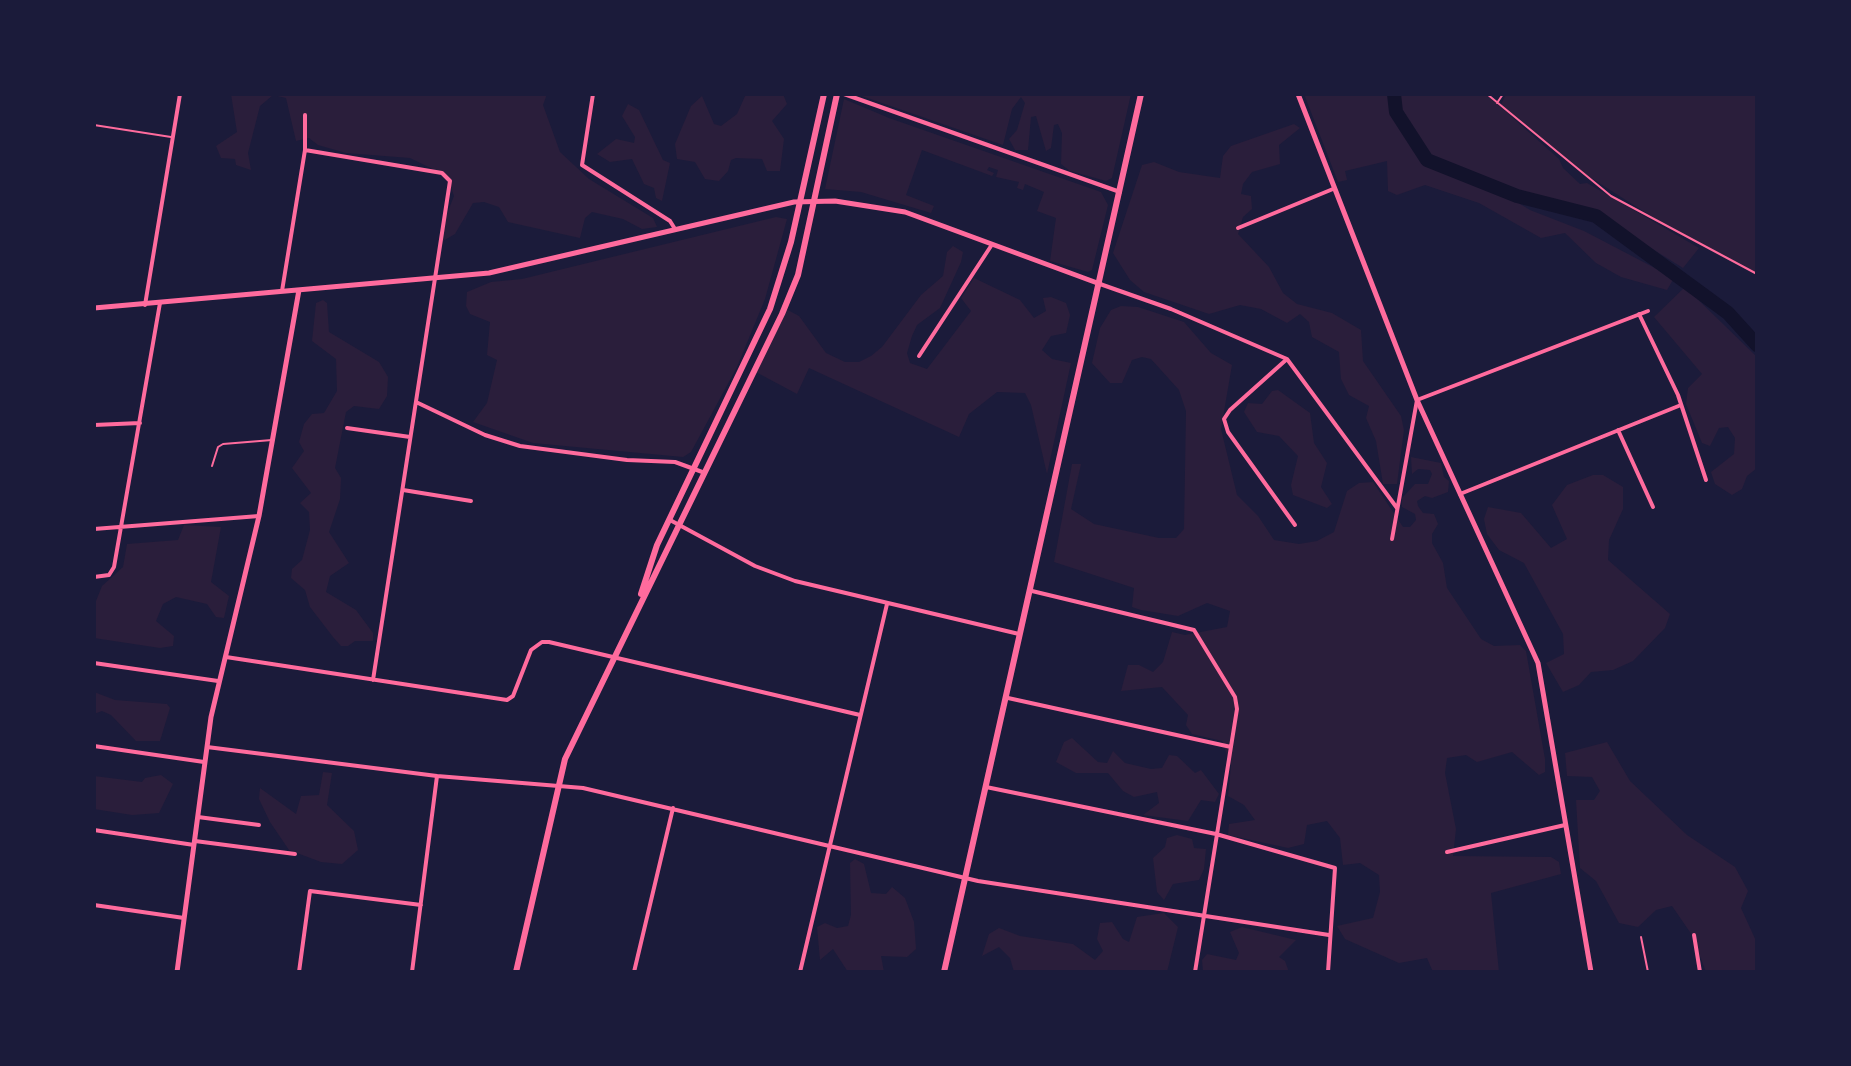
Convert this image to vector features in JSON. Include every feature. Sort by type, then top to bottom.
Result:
[{"type":"main road","points":[[636,609],[670,520],[752,350],[783,271],[824,94]]},
{"type":"main road","points":[[516,972],[565,759],[636,609],[680,527],[798,275],[837,94]]},
{"type":"main road","points":[[944,972],[1008,698],[1141,94]]},
{"type":"street","points":[[145,305],[180,94]]},
{"type":"street","points":[[593,94],[582,165],[670,221],[675,229]]},
{"type":"street","points":[[844,94],[1120,192]]},
{"type":"street","points":[[1298,94],[1417,400],[1538,663],[1591,972]]},
{"type":"street","points":[[282,291],[305,150],[305,115]]},
{"type":"street","points":[[305,150],[442,173],[449,179],[373,680]]},
{"type":"street","points":[[1238,228],[1333,189]]},
{"type":"street","points":[[94,308],[510,269],[794,202],[835,201],[905,212],[1261,345],[1287,359],[1397,508]]},
{"type":"street","points":[[919,356],[991,246]]},
{"type":"street","points":[[177,972],[204,762],[218,681],[259,516],[299,290]]},
{"type":"street","points":[[94,577],[112,572],[160,303]]},
{"type":"street","points":[[1417,400],[1648,311]]},
{"type":"street","points":[[1639,314],[1681,405],[1706,480]]},
{"type":"street","points":[[1287,359],[1224,419],[1228,432],[1295,525]]},
{"type":"street","points":[[1392,539],[1417,400]]},
{"type":"street","points":[[416,402],[485,435],[520,446],[669,462],[705,473]]},
{"type":"street","points":[[1460,494],[1681,405]]},
{"type":"street","points":[[94,425],[140,423]]},
{"type":"street","points":[[347,428],[410,437]]},
{"type":"street","points":[[1618,430],[1653,507]]},
{"type":"street","points":[[701,457],[710,461]]},
{"type":"street","points":[[402,490],[471,501]]},
{"type":"street","points":[[94,529],[259,516]]},
{"type":"street","points":[[670,520],[771,573],[1021,635]]},
{"type":"street","points":[[1032,591],[1194,630],[1237,703],[1195,972]]},
{"type":"street","points":[[800,972],[887,604]]},
{"type":"street","points":[[224,657],[507,700],[513,696],[531,650],[542,642],[860,715]]},
{"type":"street","points":[[94,663],[218,681]]},
{"type":"street","points":[[1008,698],[1231,747]]},
{"type":"street","points":[[94,746],[204,762]]},
{"type":"street","points":[[207,747],[437,776],[558,785],[673,808],[966,878],[1329,935]]},
{"type":"street","points":[[412,972],[437,776]]},
{"type":"street","points":[[986,787],[1216,834],[1335,868],[1328,972]]},
{"type":"street","points":[[634,972],[673,808]]},
{"type":"street","points":[[198,817],[259,825]]},
{"type":"street","points":[[1447,852],[1565,825]]},
{"type":"street","points":[[94,830],[295,854]]},
{"type":"street","points":[[299,972],[310,891],[421,905]]},
{"type":"street","points":[[94,905],[184,918]]},
{"type":"street","points":[[1694,935],[1700,972]]},
{"type":"lane","points":[[94,125],[172,138]]},
{"type":"lane","points":[[212,466],[218,447],[223,444],[273,440]]},
{"type":"lane","points":[[1641,937],[1648,972]]},
{"type":"path","points":[[1487,94],[1611,196],[1757,274]]},
{"type":"path","points":[[1496,104],[1503,94]]},
{"type":"shaded area","points":[[231,94],[547,94],[543,105],[560,152],[589,179],[653,218],[657,227],[642,229],[623,219],[592,212],[585,218],[580,238],[508,222],[499,207],[484,202],[473,203],[455,234],[443,241],[443,224],[454,196],[447,176],[410,158],[346,153],[318,145],[309,138],[296,141],[286,98],[273,95],[260,106],[248,153],[251,170],[236,165],[235,159],[221,158],[216,146],[237,132]]},
{"type":"shaded area","points":[[746,94],[783,94],[787,104],[772,121],[784,139],[780,171],[767,171],[762,159],[736,158],[731,160],[728,171],[719,181],[705,179],[695,162],[677,159],[675,144],[691,106],[702,96],[714,124],[721,126],[737,114]]},
{"type":"shaded area","points":[[856,94],[1131,94],[1112,178],[1106,181],[1070,171],[1061,164],[1062,133],[1058,124],[1054,125],[1051,148],[1046,151],[1036,116],[1031,117],[1028,150],[1015,150],[1009,139],[1017,130],[1025,103],[1021,97],[1012,109],[1003,145]]},
{"type":"shaded area","points":[[1304,94],[1486,94],[1559,159],[1563,168],[1580,184],[1587,183],[1699,248],[1683,268],[1601,217],[1492,187],[1530,210],[1584,231],[1674,278],[1667,290],[1621,277],[1596,263],[1565,233],[1541,238],[1479,203],[1425,185],[1397,195],[1388,191],[1387,161],[1345,171],[1347,180],[1338,182]]},
{"type":"shaded area","points":[[1506,94],[1757,94],[1757,274],[1676,232],[1585,174],[1500,107]]},
{"type":"shaded area","points":[[844,99],[889,118],[1101,192],[1108,205],[1092,270],[1088,272],[1050,261],[1056,218],[1037,211],[1044,192],[1025,184],[1023,190],[1017,188],[1019,182],[996,177],[998,170],[989,167],[987,170],[994,173],[992,176],[922,150],[906,195],[934,206],[931,213],[861,192],[825,189]]},
{"type":"shaded area","points":[[628,104],[639,110],[663,160],[670,163],[662,201],[656,198],[654,188],[644,184],[632,159],[610,162],[597,154],[616,139],[634,143],[635,137],[622,116]]},
{"type":"shaded area","points":[[1294,124],[1300,128],[1279,145],[1280,164],[1252,172],[1243,184],[1241,194],[1251,196],[1252,209],[1243,217],[1238,234],[1269,267],[1283,293],[1297,304],[1332,313],[1361,330],[1363,361],[1401,416],[1404,430],[1397,484],[1383,484],[1376,441],[1366,418],[1369,406],[1349,395],[1341,379],[1339,352],[1312,337],[1309,322],[1300,314],[1287,323],[1261,309],[1240,305],[1209,314],[1144,292],[1130,280],[1113,253],[1142,165],[1154,162],[1179,172],[1220,178],[1223,156],[1231,146]]},
{"type":"shaded area","points":[[776,217],[787,219],[765,299],[737,367],[691,452],[683,457],[533,443],[473,422],[487,403],[497,360],[487,355],[490,322],[470,314],[466,306],[467,292],[491,282],[522,279]]},
{"type":"shaded area","points":[[953,246],[963,252],[961,262],[940,308],[917,325],[907,353],[910,363],[927,369],[971,311],[961,298],[974,278],[1020,300],[1034,318],[1046,311],[1043,298],[1051,297],[1066,303],[1070,315],[1066,333],[1051,336],[1042,350],[1052,359],[1071,363],[1047,474],[1031,405],[1025,393],[997,392],[969,414],[959,437],[809,368],[797,394],[754,371],[784,308],[799,316],[826,353],[845,362],[859,362],[871,356],[882,347],[921,295],[943,276],[947,252]]},
{"type":"shaded area","points":[[1685,287],[1757,357],[1757,468],[1747,476],[1742,489],[1732,495],[1715,484],[1711,472],[1734,454],[1735,438],[1728,427],[1719,428],[1710,446],[1702,443],[1686,404],[1688,388],[1702,374],[1654,317]]},
{"type":"shaded area","points":[[323,300],[327,303],[329,332],[379,362],[388,377],[387,396],[379,409],[354,406],[346,412],[335,468],[341,478],[340,499],[329,532],[349,563],[330,576],[326,592],[356,610],[373,633],[373,641],[355,641],[348,646],[341,646],[333,637],[310,607],[305,590],[291,578],[292,569],[302,560],[310,530],[309,512],[300,503],[311,493],[292,468],[304,451],[299,442],[304,424],[312,414],[324,413],[337,391],[336,359],[312,341],[316,303]]},
{"type":"shaded area","points":[[1121,306],[1138,307],[1184,322],[1211,353],[1232,365],[1221,429],[1237,495],[1258,516],[1274,540],[1299,544],[1317,541],[1334,532],[1347,491],[1359,483],[1373,482],[1403,527],[1410,527],[1416,520],[1415,514],[1402,507],[1402,498],[1415,484],[1428,484],[1432,474],[1430,470],[1418,469],[1412,474],[1411,457],[1441,463],[1444,477],[1449,481],[1448,492],[1432,498],[1425,496],[1417,501],[1418,506],[1423,513],[1434,514],[1438,524],[1432,534],[1432,543],[1443,563],[1447,588],[1481,639],[1494,646],[1520,645],[1526,651],[1545,759],[1545,772],[1539,775],[1512,752],[1477,762],[1466,755],[1447,758],[1445,773],[1456,829],[1453,856],[1551,857],[1559,862],[1561,874],[1491,893],[1499,972],[1433,972],[1427,958],[1399,963],[1345,939],[1337,926],[1373,918],[1380,892],[1379,875],[1360,863],[1343,865],[1340,838],[1327,821],[1307,825],[1304,844],[1288,848],[1228,835],[1229,824],[1255,820],[1244,805],[1228,796],[1231,766],[1222,741],[1192,734],[1186,725],[1188,715],[1162,687],[1121,691],[1128,665],[1139,665],[1153,672],[1163,662],[1172,632],[1185,635],[1227,627],[1230,611],[1207,603],[1178,616],[1141,610],[1132,607],[1134,588],[1054,562],[1072,464],[1081,464],[1071,509],[1094,524],[1159,538],[1176,538],[1184,529],[1186,411],[1179,390],[1151,359],[1142,357],[1132,360],[1122,383],[1110,383],[1092,363],[1100,328],[1111,310]]},
{"type":"shaded area","points":[[1278,390],[1310,413],[1314,443],[1327,463],[1321,487],[1332,504],[1327,508],[1293,495],[1291,485],[1298,456],[1279,436],[1257,432],[1244,412],[1248,403],[1262,404],[1272,391]]},
{"type":"shaded area","points":[[1593,475],[1603,475],[1623,487],[1623,509],[1609,540],[1608,560],[1670,614],[1665,628],[1633,661],[1613,670],[1591,672],[1579,685],[1563,692],[1546,663],[1564,654],[1563,634],[1524,563],[1499,550],[1487,534],[1484,519],[1488,507],[1521,513],[1551,548],[1567,539],[1552,505],[1567,485]]},
{"type":"shaded area","points":[[184,525],[221,527],[211,582],[229,596],[224,618],[216,617],[207,604],[176,597],[163,604],[156,621],[174,636],[173,646],[160,648],[94,638],[94,606],[102,586],[123,567],[127,544],[178,540]]},
{"type":"shaded area","points":[[94,692],[115,700],[167,704],[170,708],[160,741],[136,741],[111,715],[102,711],[94,714]]},
{"type":"shaded area","points":[[1072,738],[1098,762],[1107,763],[1113,751],[1125,763],[1151,769],[1162,768],[1169,755],[1177,756],[1195,773],[1201,770],[1219,794],[1215,802],[1201,800],[1188,821],[1143,815],[1159,803],[1157,792],[1134,797],[1123,791],[1108,773],[1076,773],[1056,762],[1064,742]]},
{"type":"shaded area","points":[[1607,742],[1630,781],[1687,835],[1735,867],[1748,891],[1741,908],[1757,943],[1757,972],[1706,972],[1692,935],[1672,906],[1656,910],[1638,927],[1619,923],[1596,881],[1580,868],[1576,800],[1594,800],[1600,791],[1592,777],[1567,776],[1565,753]]},
{"type":"shaded area","points":[[323,772],[332,773],[327,805],[354,831],[358,850],[342,864],[321,862],[289,850],[259,799],[260,788],[296,814],[301,796],[319,795]]},
{"type":"shaded area","points":[[161,775],[173,784],[159,813],[132,815],[94,809],[94,776],[142,782],[145,778]]},
{"type":"shaded area","points":[[1177,835],[1192,839],[1194,848],[1206,849],[1204,869],[1199,880],[1173,884],[1164,900],[1157,892],[1153,858],[1165,847],[1167,838]]},
{"type":"shaded area","points":[[855,859],[864,864],[871,893],[886,894],[892,887],[905,898],[914,922],[916,949],[907,957],[881,956],[884,972],[848,972],[833,949],[820,960],[817,927],[825,923],[837,928],[848,926],[851,915],[850,863]]},
{"type":"shaded area","points":[[1164,913],[1178,927],[1167,972],[1014,972],[1010,958],[999,947],[982,956],[989,934],[999,928],[1020,936],[1073,944],[1095,960],[1103,951],[1097,939],[1100,923],[1112,922],[1123,939],[1129,942],[1137,917]]},
{"type":"shaded area","points":[[1242,927],[1296,940],[1279,957],[1285,961],[1289,972],[1203,972],[1202,960],[1207,954],[1236,960],[1239,953],[1230,932]]},
{"type":"waterway","points":[[1394,94],[1396,112],[1427,160],[1517,196],[1596,216],[1728,313],[1757,345]]}]
